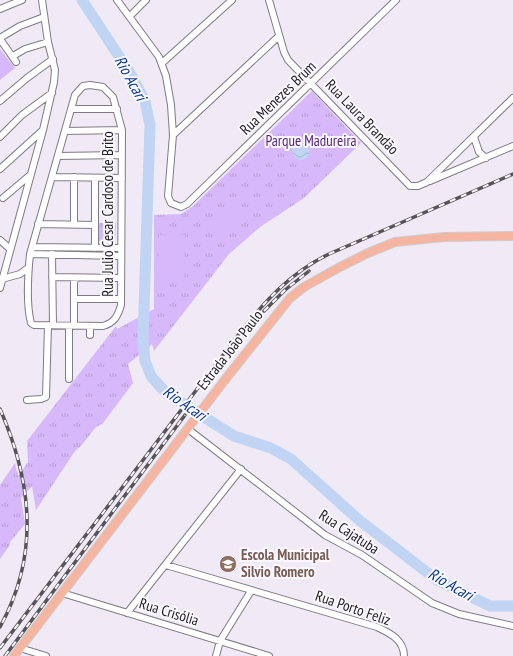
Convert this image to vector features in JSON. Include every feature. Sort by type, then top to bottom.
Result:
[{"type":"main road","name":"Estrada João Paulo","points":[[14,656],[189,427],[290,298],[318,279],[368,252],[395,242],[445,237],[513,236]]},
{"type":"street","points":[[0,9],[22,0]]},
{"type":"street","points":[[0,288],[52,93],[55,70],[48,42],[42,0]]},
{"type":"street","points":[[117,0],[130,16],[162,63],[169,91],[173,135]]},
{"type":"street","points":[[130,16],[146,0]]},
{"type":"street","points":[[162,63],[232,0]]},
{"type":"street","name":"Rua Laura Brandão","points":[[269,0],[284,52],[288,60],[312,83],[410,186],[418,186],[427,182]]},
{"type":"street","name":"Rua Menezes Brum","points":[[173,135],[168,196],[171,203],[181,207],[187,204],[396,0]]},
{"type":"street","points":[[44,16],[20,26],[0,38],[15,59],[25,49],[48,42]]},
{"type":"street","points":[[173,135],[280,36]]},
{"type":"street","points":[[0,101],[26,78],[53,58]]},
{"type":"street","name":"Rua Julio Cesar Cardoso de Brito","points":[[90,85],[103,87],[113,97],[122,130],[120,312],[112,323],[102,326],[34,325],[30,323],[28,268],[30,254],[71,109],[78,89],[83,86],[90,85]]},
{"type":"street","points":[[0,137],[22,115],[52,93]]},
{"type":"street","points":[[427,182],[513,98]]},
{"type":"street","points":[[71,109],[117,109]]},
{"type":"street","points":[[0,169],[43,130]]},
{"type":"street","points":[[65,131],[122,130]]},
{"type":"street","points":[[474,137],[479,152],[486,158]]},
{"type":"street","points":[[427,182],[513,146]]},
{"type":"street","points":[[58,156],[122,155]]},
{"type":"street","points":[[3,198],[30,175]]},
{"type":"street","points":[[52,177],[122,178]]},
{"type":"street","points":[[74,177],[74,224]]},
{"type":"street","points":[[95,178],[95,248]]},
{"type":"street","points":[[38,224],[95,225]]},
{"type":"street","points":[[0,241],[10,249]]},
{"type":"street","points":[[32,247],[120,248]]},
{"type":"street","points":[[30,254],[120,256]]},
{"type":"street","points":[[27,400],[46,397],[52,254]]},
{"type":"street","points":[[2,279],[17,275],[28,268]]},
{"type":"street","points":[[52,277],[120,278]]},
{"type":"street","points":[[69,379],[74,280],[78,278]]},
{"type":"street","points":[[74,299],[121,299]]},
{"type":"street","points":[[90,326],[90,335]]},
{"type":"street","name":"Rua Cajatuba","points":[[189,427],[325,535],[362,555],[432,604],[460,614],[513,626]]},
{"type":"street","points":[[127,613],[241,469]]},
{"type":"street","name":"Rua Porto Feliz","points":[[166,565],[251,591],[332,613],[386,632],[400,642],[404,656]]},
{"type":"street","points":[[216,656],[220,641],[251,591]]},
{"type":"street","name":"Rua Crisólia","points":[[62,592],[269,656]]},
{"type":"street","points":[[20,648],[46,656]]},
{"type":"green space","points":[[0,49],[15,68],[0,80]]},
{"type":"green space","name":"Parque Madureira","points":[[312,91],[361,143],[304,198],[260,227],[229,254],[154,351],[152,344],[128,364],[133,383],[103,423],[95,428],[81,446],[75,451],[36,510],[32,486],[21,498],[25,524],[10,542],[10,545],[0,559],[0,485],[15,463],[18,476],[28,462],[27,441],[116,326],[117,329],[154,309],[154,215],[181,214],[193,206]]},
{"type":"green space","points":[[221,207],[240,215],[225,240],[208,232]]},
{"type":"green space","points":[[98,223],[116,223],[115,242],[98,241]]},
{"type":"green space","points":[[159,235],[185,235],[184,279],[158,279]]},
{"type":"water","points":[[301,142],[307,145],[310,151],[307,157],[301,160],[295,157],[292,151],[295,145]]},
{"type":"waterway","name":"Rio Acari","points":[[82,0],[130,73],[145,101],[150,125],[143,339],[145,361],[151,376],[166,393],[234,436],[271,448],[291,459],[359,520],[437,580],[490,606],[513,606]]},
{"type":"railway","points":[[0,648],[239,334],[279,289],[302,270],[329,254],[513,174]]},
{"type":"railway","points":[[264,311],[285,290],[309,271]]},
{"type":"railway","points":[[0,409],[11,436],[19,464],[25,491],[27,518],[26,546],[21,573],[13,600],[0,627]]},
{"type":"railway","points":[[5,656],[185,415]]},
{"type":"place","name":"Escola Municipal Silvio Romero","points":[[228,564]]}]
